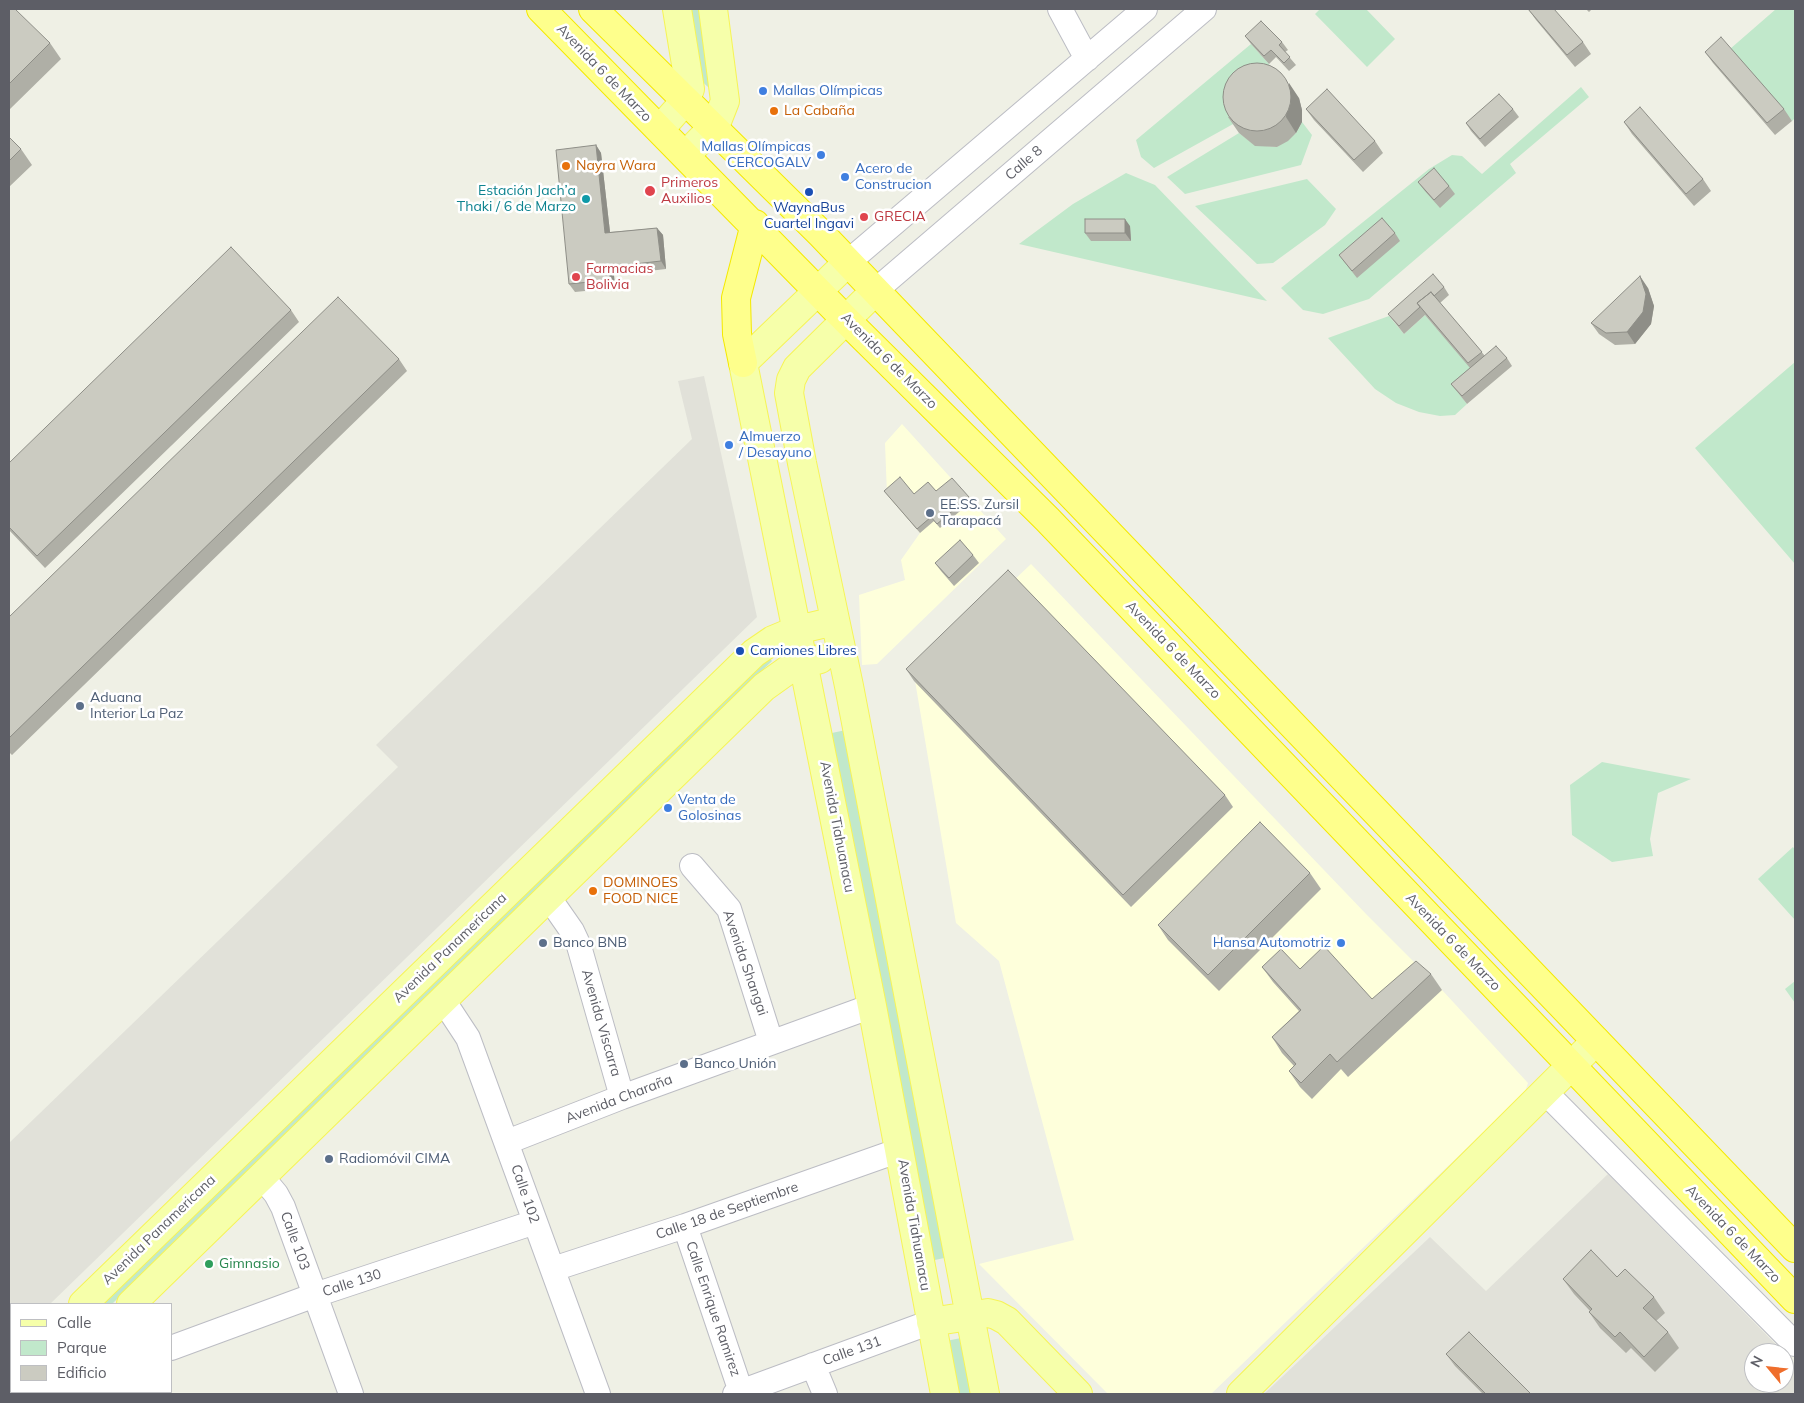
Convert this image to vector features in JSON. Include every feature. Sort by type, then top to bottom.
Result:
[{"type":"highway","name":"Avenida 6 de Marzo","points":[[541,9],[755,224],[846,320],[1047,519],[1795,1299]]},
{"type":"highway","points":[[593,9],[847,262],[1795,1248]]},
{"type":"highway","points":[[743,363],[737,334],[736,298],[755,224]]},
{"type":"main road","points":[[660,129],[685,101],[690,89],[690,79],[677,9]]},
{"type":"main road","points":[[686,155],[712,128],[721,113],[725,101],[713,9]]},
{"type":"main road","points":[[743,363],[847,262]]},
{"type":"main road","name":"Calle 8","points":[[846,320],[875,291]]},
{"type":"main road","points":[[846,320],[797,368],[791,380],[789,392],[842,653],[985,1394]]},
{"type":"main road","name":"Avenida Tiahuanacu","points":[[743,363],[872,1006],[945,1394]]},
{"type":"main road","name":"Avenida Panamericana","points":[[84,1303],[754,654],[773,640],[797,630],[835,621]]},
{"type":"main road","points":[[132,1303],[764,687],[792,667],[842,653]]},
{"type":"main road","points":[[1241,1394],[1596,1041]]},
{"type":"main road","name":"Calle 131","points":[[931,1322],[988,1313],[1007,1321],[1078,1394]]},
{"type":"street","points":[[1060,9],[1087,59]]},
{"type":"street","points":[[847,262],[1145,9]]},
{"type":"street","name":"Calle 8","points":[[875,291],[1204,9]]},
{"type":"street","name":"Avenida Shangai","points":[[692,866],[729,909],[771,1042]]},
{"type":"street","name":"Avenida Viscarra","points":[[549,898],[572,931],[579,946],[622,1097]]},
{"type":"street","name":"Calle 102","points":[[443,1000],[468,1038],[598,1394]]},
{"type":"street","name":"Avenida Charaña","points":[[507,1142],[622,1097],[872,1006]]},
{"type":"street","points":[[1545,1092],[1795,1344]]},
{"type":"street","name":"Calle 18 de Septiembre","points":[[553,1269],[685,1226],[900,1150]]},
{"type":"street","name":"Calle 103","points":[[261,1176],[276,1194],[283,1207],[351,1394]]},
{"type":"street","name":"Calle 130","points":[[172,1348],[315,1295],[535,1222]]},
{"type":"street","name":"Calle Enrique Ramirez","points":[[685,1226],[738,1393]]},
{"type":"street","name":"Calle 131","points":[[738,1393],[931,1322]]},
{"type":"street","points":[[813,1365],[825,1394]]},
{"type":"shaded area","points":[[704,376],[757,617],[51,1303],[10,1303],[9,1345],[9,1143],[398,767],[376,745],[692,439],[678,381]]},
{"type":"shaded area","points":[[902,424],[1006,539],[877,664],[862,665],[859,595],[905,580],[901,560],[920,533],[887,495],[885,443]]},
{"type":"shaded area","points":[[1031,564],[1367,915],[1442,990],[1528,1083],[1525,1092],[1211,1394],[1108,1394],[979,1264],[1074,1240],[999,961],[956,923],[914,675]]},
{"type":"shaded area","points":[[1608,1174],[1774,1343],[1744,1343],[1744,1393],[1794,1393],[1794,1363],[1795,1394],[1264,1394],[1430,1237],[1486,1291]]},
{"type":"green space","points":[[690,9],[704,9],[711,73],[708,87],[697,77]]},
{"type":"green space","points":[[1320,9],[1366,9],[1395,39],[1367,67],[1315,14]]},
{"type":"green space","points":[[1776,9],[1795,9],[1795,118],[1792,121],[1730,49]]},
{"type":"green space","points":[[1251,44],[1269,64],[1271,79],[1235,123],[1154,168],[1141,157],[1136,140]]},
{"type":"green space","points":[[1581,87],[1589,97],[1510,164],[1516,173],[1369,299],[1323,314],[1303,310],[1281,288],[1429,169],[1452,155],[1462,156],[1482,174]]},
{"type":"green space","points":[[1302,122],[1312,135],[1301,165],[1185,194],[1167,177],[1239,133],[1255,145],[1277,147],[1296,133]]},
{"type":"green space","points":[[1126,173],[1155,185],[1267,301],[1019,244],[1073,204]]},
{"type":"green space","points":[[1307,179],[1336,209],[1325,225],[1273,263],[1257,264],[1195,206]]},
{"type":"green space","points":[[1425,315],[1477,375],[1457,391],[1467,404],[1455,415],[1440,416],[1419,412],[1396,403],[1375,389],[1328,338],[1389,316],[1404,334]]},
{"type":"green space","points":[[1795,362],[1795,564],[1695,448]]},
{"type":"green space","points":[[765,653],[772,661],[113,1303],[98,1303]]},
{"type":"green space","points":[[846,730],[949,1257],[930,1261],[827,734]]},
{"type":"green space","points":[[1602,762],[1691,779],[1658,793],[1650,839],[1653,856],[1612,862],[1572,835],[1570,785]]},
{"type":"green space","points":[[1793,847],[1795,850],[1795,920],[1758,879]]},
{"type":"green space","points":[[1795,981],[1795,1003],[1785,989]]},
{"type":"green space","points":[[966,1337],[977,1394],[956,1394],[946,1341]]},
{"type":"building","points":[[9,9],[15,9],[50,43],[9,84]]},
{"type":"building","points":[[1528,9],[1554,9],[1583,42],[1567,55]]},
{"type":"building","points":[[1261,21],[1282,42],[1279,45],[1290,57],[1284,63],[1271,50],[1264,56],[1245,36]]},
{"type":"building","points":[[1721,37],[1784,109],[1767,123],[1705,52]]},
{"type":"building","points":[[1257,63],[1270,66],[1281,73],[1288,84],[1291,97],[1288,110],[1281,121],[1270,128],[1257,131],[1244,128],[1233,121],[1226,110],[1223,97],[1226,84],[1233,73],[1244,66]]},
{"type":"building","points":[[1327,89],[1375,141],[1354,160],[1306,109]]},
{"type":"building","points":[[1499,94],[1513,109],[1480,139],[1466,123]]},
{"type":"building","points":[[1640,107],[1703,179],[1686,194],[1624,122]]},
{"type":"building","points":[[9,137],[21,149],[9,161]]},
{"type":"building","name":"Estación Jach’a Thaki / 6 de Marzo","points":[[596,145],[605,233],[657,228],[661,261],[608,267],[610,280],[569,284],[556,150]]},
{"type":"building","points":[[1434,168],[1449,186],[1434,200],[1418,182]]},
{"type":"building","points":[[1382,218],[1395,233],[1352,271],[1339,255]]},
{"type":"building","points":[[1085,219],[1125,219],[1125,233],[1085,233]]},
{"type":"building","points":[[231,247],[291,310],[37,556],[9,527],[9,463]]},
{"type":"building","points":[[1433,274],[1444,287],[1434,296],[1431,292],[1417,303],[1420,307],[1399,326],[1388,314]]},
{"type":"building","points":[[1640,276],[1646,294],[1643,312],[1627,332],[1606,333],[1591,323]]},
{"type":"building","points":[[1431,292],[1482,352],[1468,363],[1417,303]]},
{"type":"building","points":[[338,297],[399,359],[9,738],[9,617]]},
{"type":"building","points":[[1496,346],[1507,358],[1462,396],[1451,384]]},
{"type":"building","points":[[900,477],[914,494],[928,482],[936,491],[952,478],[969,497],[937,524],[931,517],[917,529],[884,491]]},
{"type":"building","points":[[960,540],[973,555],[949,578],[935,563]]},
{"type":"building","points":[[1008,570],[1225,795],[1123,895],[906,669]]},
{"type":"building","points":[[1260,822],[1310,873],[1208,975],[1158,925]]},
{"type":"building","points":[[1324,946],[1372,999],[1416,961],[1431,974],[1337,1062],[1330,1054],[1301,1083],[1289,1071],[1296,1064],[1272,1037],[1301,1010],[1262,967],[1281,949],[1300,969]]},
{"type":"building","points":[[1591,1250],[1617,1277],[1625,1269],[1654,1297],[1643,1308],[1668,1332],[1644,1357],[1620,1332],[1615,1337],[1589,1312],[1592,1309],[1563,1279]]},
{"type":"building","points":[[1469,1332],[1531,1394],[1486,1394],[1446,1354]]},
{"type":"place","name":"Mallas Olímpicas","points":[[763,91]]},
{"type":"place","name":"La Cabaña","points":[[774,111]]},
{"type":"place","name":"Mallas Olímpicas CERCOGALV","points":[[821,155]]},
{"type":"place","name":"Nayra Wara","points":[[566,166]]},
{"type":"place","name":"Acero de Construcion","points":[[845,177]]},
{"type":"place","name":"Primeros Auxilios","points":[[650,191]]},
{"type":"place","name":"WaynaBus Cuartel Ingavi","points":[[809,192]]},
{"type":"place","name":"Estación Jach’a Thaki / 6 de Marzo","points":[[586,199]]},
{"type":"place","name":"GRECIA","points":[[864,217]]},
{"type":"place","name":"Farmacias Bolivia","points":[[576,277]]},
{"type":"place","name":"Almuerzo / Desayuno","points":[[729,445]]},
{"type":"place","name":"EE.SS. Zursil Tarapacá","points":[[930,513]]},
{"type":"place","name":"Camiones Libres","points":[[740,651]]},
{"type":"place","name":"Aduana Interior La Paz","points":[[80,706]]},
{"type":"place","name":"Venta de Golosinas","points":[[668,808]]},
{"type":"place","name":"DOMINOES FOOD NICE","points":[[593,891]]},
{"type":"place","name":"Banco BNB","points":[[543,943]]},
{"type":"place","name":"Hansa Automotriz","points":[[1341,943]]},
{"type":"place","name":"Banco Unión","points":[[684,1064]]},
{"type":"place","name":"Radiomóvil CIMA","points":[[329,1159]]},
{"type":"place","name":"Gimnasio","points":[[209,1264]]}]
